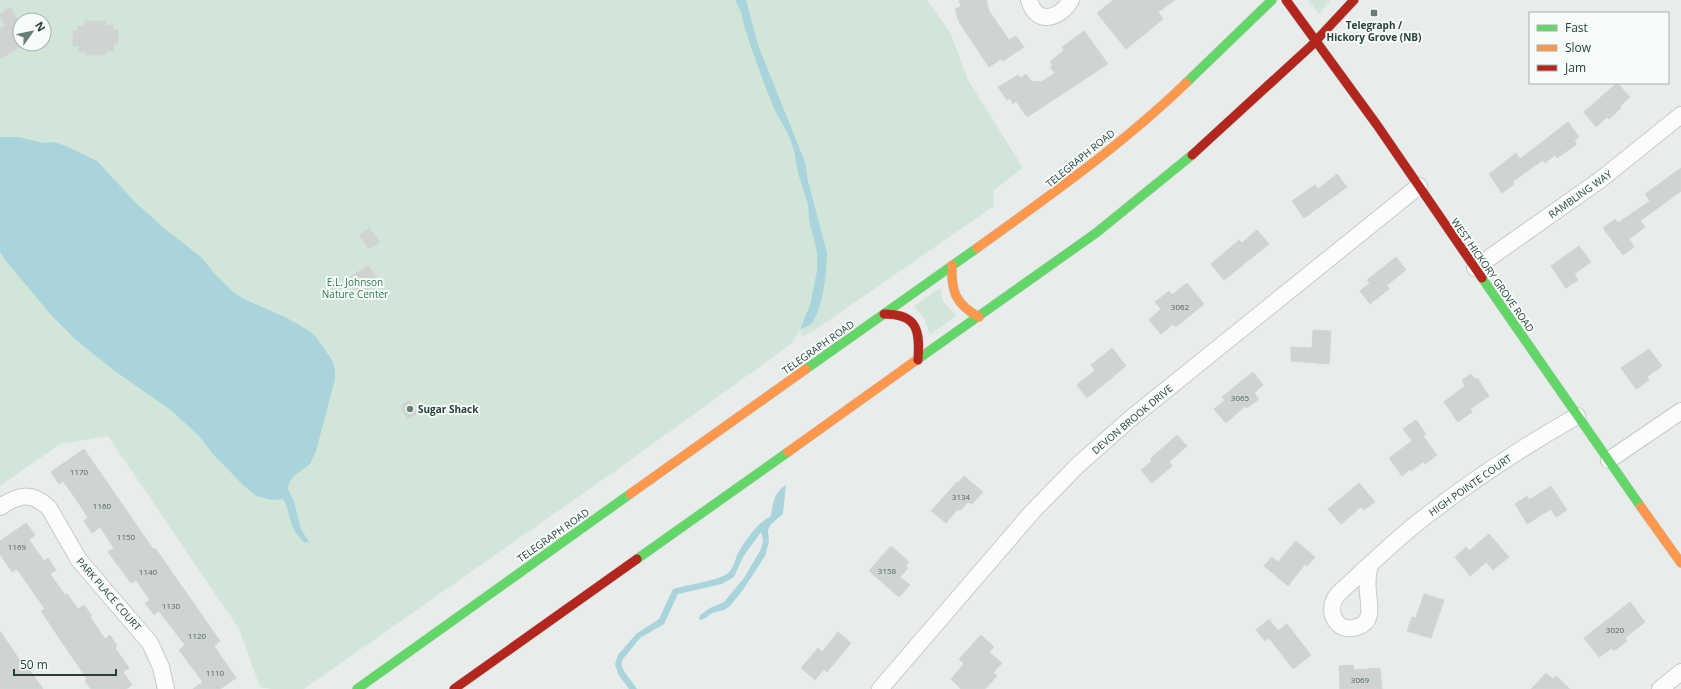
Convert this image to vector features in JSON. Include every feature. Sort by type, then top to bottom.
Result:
[{"type":"main road","name":"TELEGRAPH ROAD","points":[[357,689],[378,679],[510,579],[1035,207],[1129,133],[1182,86],[1272,0]]},
{"type":"main road","name":"WEST HICKORY GROVE ROAD","points":[[1286,0],[1419,186],[1577,416],[1681,563]]},
{"type":"main road","points":[[454,689],[1096,233],[1168,175],[1243,109],[1316,41],[1354,0]]},
{"type":"main road","points":[[952,265],[952,288],[955,298],[969,313],[979,317]]},
{"type":"main road","points":[[884,314],[903,316],[916,328],[920,342],[918,360]]},
{"type":"street","points":[[1029,0],[1030,6],[1043,17],[1051,17],[1063,12],[1071,0]]},
{"type":"street","name":"RAMBLING WAY","points":[[1475,268],[1600,180],[1681,115]]},
{"type":"street","name":"DEVON BROOK DRIVE","points":[[885,687],[1033,511],[1078,465],[1130,419],[1419,186]]},
{"type":"street","points":[[1609,460],[1681,411]]},
{"type":"street","name":"HIGH POINTE COURT","points":[[1370,565],[1416,524],[1454,494],[1494,467],[1577,416]]},
{"type":"street","name":"PARK PLACE COURT","points":[[0,507],[24,496],[34,497],[43,502],[49,508],[78,560],[150,643],[161,667],[166,689]]},
{"type":"street","points":[[1660,689],[1681,672]]},
{"type":"green space","name":"E.L. Johnson Nature Center","points":[[0,0],[927,0],[951,34],[968,80],[1023,168],[993,191],[994,206],[815,330],[802,337],[800,330],[791,344],[625,464],[304,689],[272,689],[260,687],[239,629],[108,436],[60,444],[0,486]]},
{"type":"green space","points":[[1308,0],[1330,0],[1330,1],[1319,14]]},
{"type":"green space","points":[[940,288],[943,301],[956,316],[930,335],[924,318],[914,306]]},
{"type":"water","points":[[735,0],[746,0],[758,45],[805,162],[808,181],[827,253],[825,280],[819,310],[811,324],[800,329],[810,305],[817,271],[817,252],[809,220],[808,204],[798,173],[794,150],[788,134],[774,109],[745,29],[741,12]]},
{"type":"water","points":[[0,137],[18,137],[44,143],[54,142],[97,161],[135,202],[165,229],[201,257],[233,292],[244,299],[285,317],[308,330],[316,337],[332,360],[335,369],[335,379],[316,451],[310,464],[295,475],[289,483],[288,489],[294,501],[301,529],[309,542],[305,543],[294,530],[283,499],[272,500],[256,496],[243,485],[212,453],[201,438],[172,411],[112,369],[75,339],[52,316],[5,260],[0,252]]},
{"type":"water","points":[[786,485],[783,514],[771,524],[768,530],[769,542],[765,556],[743,590],[729,607],[712,613],[704,619],[699,620],[700,615],[710,608],[724,602],[744,578],[761,549],[763,541],[761,532],[743,557],[734,577],[722,584],[678,594],[664,624],[640,638],[623,659],[621,664],[624,671],[637,689],[629,689],[618,674],[615,664],[618,655],[636,634],[659,619],[673,589],[712,580],[729,572],[747,539],[760,524],[771,516],[775,498],[779,491]]},
{"type":"building","points":[[959,0],[986,0],[989,11],[1009,40],[1016,36],[1024,47],[1003,61],[1001,59],[989,67],[959,22],[955,9],[961,7]]},
{"type":"building","points":[[1113,0],[1175,0],[1158,12],[1163,19],[1126,49],[1097,13]]},
{"type":"building","points":[[10,7],[13,12],[12,52],[0,59],[0,28],[5,26],[0,18],[0,14]]},
{"type":"building","points":[[85,21],[106,21],[106,26],[113,25],[113,30],[118,30],[118,44],[114,44],[114,51],[106,51],[106,55],[86,55],[86,52],[79,52],[79,46],[73,46],[73,31],[78,31],[78,26],[85,26]]},
{"type":"building","points":[[1084,31],[1108,64],[1027,117],[1016,101],[1013,104],[1010,98],[1007,100],[998,87],[1018,75],[1020,78],[1026,74],[1031,81],[1041,82],[1055,73],[1050,67],[1053,65],[1050,62],[1064,50],[1062,47]]},
{"type":"building","points":[[1616,84],[1618,84],[1630,97],[1609,119],[1607,117],[1596,127],[1584,112]]},
{"type":"building","points":[[1568,122],[1579,137],[1574,141],[1577,144],[1557,158],[1555,155],[1545,163],[1543,160],[1512,182],[1514,184],[1502,193],[1489,174],[1516,153],[1520,159]]},
{"type":"building","points":[[1681,168],[1681,191],[1640,221],[1645,227],[1629,239],[1634,247],[1623,255],[1603,228],[1615,219],[1618,223],[1650,201],[1645,194]]},
{"type":"building","points":[[1337,174],[1347,187],[1304,218],[1292,201],[1315,185],[1318,189]]},
{"type":"building","points":[[369,228],[380,242],[369,249],[359,235]]},
{"type":"building","points":[[1257,230],[1269,244],[1224,280],[1211,264],[1239,240],[1242,243]]},
{"type":"building","points":[[1579,246],[1591,262],[1574,274],[1578,280],[1566,288],[1551,266]]},
{"type":"building","points":[[1396,257],[1406,270],[1387,285],[1389,289],[1370,304],[1360,291],[1370,283],[1367,280]]},
{"type":"building","points":[[368,265],[379,281],[359,294],[349,278]]},
{"type":"building","points":[[1187,283],[1204,304],[1176,327],[1173,324],[1161,334],[1149,320],[1161,309],[1155,302],[1169,291],[1172,295]]},
{"type":"building","points":[[1313,330],[1331,331],[1329,364],[1291,361],[1291,347],[1312,348]]},
{"type":"building","points":[[1112,348],[1126,366],[1087,398],[1077,385],[1095,370],[1091,365]]},
{"type":"building","points":[[1649,349],[1662,366],[1647,377],[1649,380],[1636,389],[1621,368]]},
{"type":"building","points":[[1253,372],[1263,385],[1254,393],[1259,399],[1247,408],[1245,406],[1226,423],[1214,409],[1225,400],[1222,397]]},
{"type":"building","points":[[1471,374],[1475,379],[1477,378],[1489,396],[1470,409],[1472,412],[1458,422],[1444,402],[1465,386],[1462,380]]},
{"type":"building","name":"Sugar Shack","points":[[409,400],[418,413],[408,419],[400,406]]},
{"type":"building","points":[[1416,420],[1426,434],[1423,436],[1437,455],[1425,464],[1423,462],[1411,471],[1410,469],[1402,476],[1389,458],[1412,441],[1403,429]]},
{"type":"building","points":[[1177,435],[1187,446],[1169,462],[1172,466],[1152,483],[1141,470],[1152,461],[1150,459]]},
{"type":"building","points":[[84,449],[153,549],[155,548],[220,641],[214,646],[236,678],[220,689],[193,689],[203,682],[179,650],[185,645],[159,611],[154,615],[145,603],[150,600],[136,580],[131,583],[108,552],[114,548],[100,527],[92,533],[84,521],[88,518],[78,502],[63,481],[59,484],[51,472]]},
{"type":"building","points":[[964,476],[983,492],[972,504],[968,502],[960,511],[958,509],[946,523],[931,511]]},
{"type":"building","points":[[1359,483],[1375,502],[1364,510],[1361,507],[1341,524],[1328,509]]},
{"type":"building","points":[[1551,486],[1567,510],[1556,517],[1551,509],[1527,524],[1515,504],[1527,496],[1529,500]]},
{"type":"building","points":[[26,523],[35,535],[29,540],[44,561],[48,558],[56,570],[50,574],[65,595],[67,594],[78,609],[84,605],[92,616],[90,617],[105,639],[110,635],[117,646],[115,648],[129,668],[123,672],[132,685],[126,689],[91,689],[85,681],[87,679],[41,611],[45,609],[17,569],[12,572],[0,554],[0,541]]},
{"type":"building","points":[[1489,534],[1509,557],[1493,570],[1486,562],[1470,576],[1455,557],[1466,547],[1469,551]]},
{"type":"building","points":[[1296,541],[1315,557],[1307,566],[1305,564],[1288,586],[1264,566],[1272,557],[1278,562]]},
{"type":"building","points":[[891,546],[909,562],[905,566],[908,568],[900,577],[910,585],[899,597],[869,571]]},
{"type":"building","points":[[1424,594],[1444,600],[1431,638],[1407,631],[1412,617],[1416,618]]},
{"type":"building","points":[[1630,602],[1645,622],[1625,638],[1627,641],[1614,651],[1612,648],[1599,657],[1584,638]]},
{"type":"building","points":[[1269,619],[1278,631],[1287,624],[1311,655],[1293,669],[1269,638],[1265,641],[1256,630]]},
{"type":"building","points":[[0,631],[27,671],[29,669],[43,689],[0,689]]},
{"type":"building","points":[[838,632],[851,643],[827,672],[824,669],[815,680],[801,668],[818,648],[822,652]]},
{"type":"building","points":[[981,635],[994,647],[989,652],[1002,663],[993,673],[997,676],[985,689],[961,689],[951,679],[964,664],[959,659]]},
{"type":"building","points":[[1353,665],[1354,670],[1380,668],[1382,689],[1340,689],[1339,666]]},
{"type":"building","points":[[1546,673],[1553,679],[1556,676],[1570,689],[1531,689]]},
{"type":"traffic: fast","points":[[1186,83],[1272,0]]},
{"type":"traffic: fast","points":[[918,359],[1096,233],[1192,155]]},
{"type":"traffic: fast","points":[[806,369],[977,248]]},
{"type":"traffic: fast","points":[[1482,278],[1641,507]]},
{"type":"traffic: fast","points":[[637,559],[788,452]]},
{"type":"traffic: fast","points":[[357,689],[630,494]]},
{"type":"traffic: slow","points":[[977,248],[1111,149],[1162,106],[1186,83]]},
{"type":"traffic: slow","points":[[952,265],[952,282],[956,296],[965,307],[979,317]]},
{"type":"traffic: slow","points":[[788,452],[918,359]]},
{"type":"traffic: slow","points":[[630,494],[806,369]]},
{"type":"traffic: slow","points":[[1641,507],[1681,563]]},
{"type":"traffic: jam","points":[[1286,0],[1377,125],[1482,278]]},
{"type":"traffic: jam","points":[[1192,155],[1311,46],[1354,0]]},
{"type":"traffic: jam","points":[[884,314],[904,317],[914,326],[918,341],[918,360]]},
{"type":"traffic: jam","points":[[454,689],[637,559]]},
{"type":"place","name":"Telegraph / Hickory Grove (NB)","points":[[1374,13]]},
{"type":"place","name":"Sugar Shack","points":[[410,409]]}]
